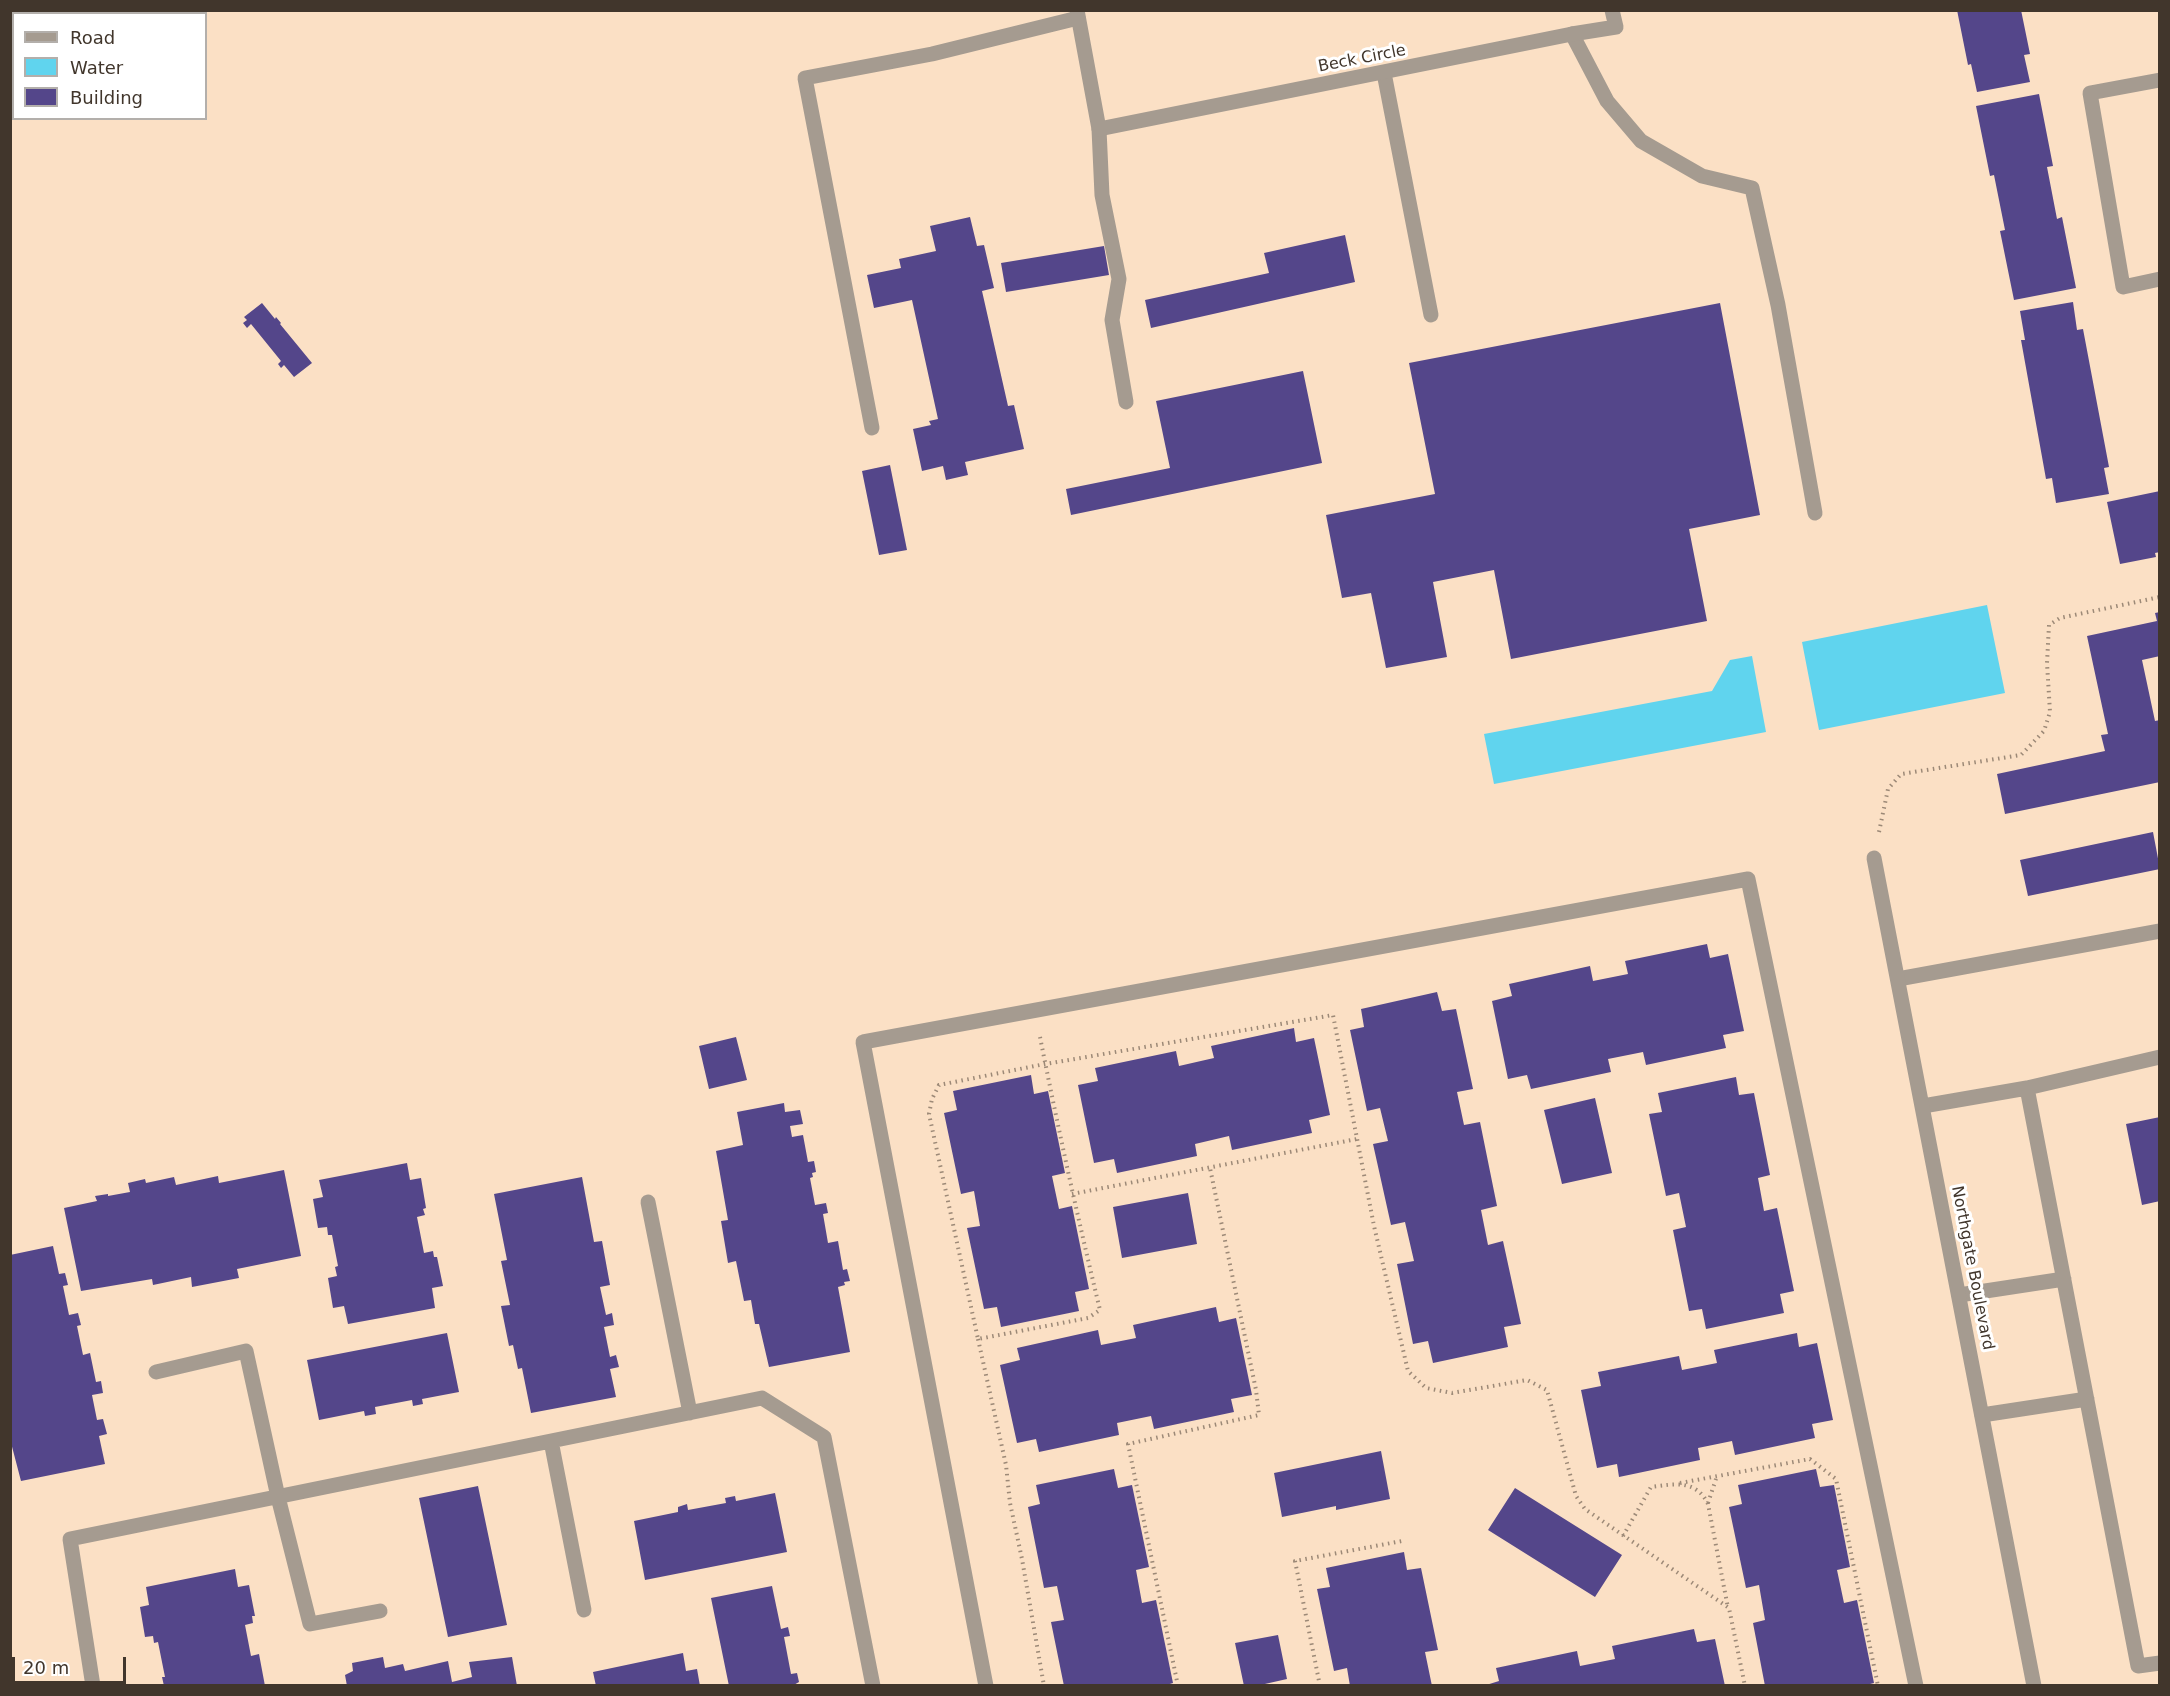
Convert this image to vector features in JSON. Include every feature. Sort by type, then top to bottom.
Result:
[{"type":"street","name":"Beck Circle","points":[[1099,129],[1616,27],[1612,10]]},
{"type":"street","points":[[872,428],[806,78],[932,54],[1077,14],[1099,129],[1102,195],[1119,279],[1112,320],[1126,402]]},
{"type":"street","points":[[1572,34],[1606,101],[1641,141],[1702,176],[1752,188],[1778,305],[1815,513]]},
{"type":"street","points":[[1384,73],[1431,315]]},
{"type":"street","points":[[2160,80],[2090,93],[2123,287],[2160,279]]},
{"type":"street","name":"Northgate Boulevard","points":[[1874,858],[2034,1686]]},
{"type":"street","points":[[986,1686],[864,1042],[1748,879],[1916,1686]]},
{"type":"street","points":[[1898,979],[2160,931]]},
{"type":"street","points":[[1923,1106],[2027,1088],[2160,1057]]},
{"type":"street","points":[[2027,1088],[2138,1666],[2160,1663]]},
{"type":"street","points":[[648,1202],[690,1413]]},
{"type":"street","points":[[1959,1295],[2064,1279]]},
{"type":"street","points":[[156,1372],[246,1352],[278,1497],[310,1624],[380,1611]]},
{"type":"street","points":[[93,1686],[70,1539],[762,1398],[824,1437],[873,1686]]},
{"type":"street","points":[[1982,1415],[2087,1399]]},
{"type":"street","points":[[551,1441],[584,1610]]},
{"type":"path","points":[[1874,858],[1888,789],[1901,774],[2021,755],[2044,730],[2050,712],[2047,663],[2049,625],[2060,618],[2160,597]]},
{"type":"path","points":[[978,1339],[1088,1318],[1100,1310],[1072,1194],[1034,1011]]},
{"type":"path","points":[[1044,1686],[1010,1503],[1006,1465],[929,1114],[932,1099],[939,1085],[1045,1064],[1333,1016],[1374,1226],[1408,1371],[1426,1388],[1452,1393],[1527,1380],[1547,1390],[1576,1496],[1585,1509],[1729,1608]]},
{"type":"path","points":[[1072,1194],[1357,1139]]},
{"type":"path","points":[[1179,1686],[1128,1444],[1259,1415],[1256,1390],[1210,1168]]},
{"type":"path","points":[[1623,1536],[1651,1487],[1810,1459],[1836,1479],[1878,1686]]},
{"type":"path","points":[[1708,1504],[1718,1476]]},
{"type":"path","points":[[1680,1483],[1689,1485],[1701,1493],[1708,1504],[1745,1686]]},
{"type":"path","points":[[1320,1686],[1295,1561],[1402,1541]]},
{"type":"water","points":[[1987,605],[2005,693],[1819,730],[1802,642]]},
{"type":"water","points":[[1752,656],[1766,732],[1494,784],[1484,734],[1712,691],[1730,660]]},
{"type":"building","points":[[1957,10],[2021,10],[2030,54],[2024,55],[2030,82],[1977,92],[1971,64],[1968,65]]},
{"type":"building","points":[[2039,94],[2053,166],[2047,167],[2057,219],[2062,217],[2076,288],[2014,300],[2000,231],[2005,230],[1994,175],[1990,176],[1976,106]]},
{"type":"building","points":[[970,217],[977,246],[984,245],[994,288],[982,291],[1008,406],[1014,405],[1024,449],[965,462],[968,475],[946,480],[943,466],[922,471],[913,429],[931,425],[929,421],[938,419],[912,300],[874,308],[867,275],[901,268],[899,259],[936,251],[930,226]]},
{"type":"building","points":[[1345,235],[1355,282],[1151,328],[1145,300],[1269,273],[1264,253]]},
{"type":"building","points":[[1104,246],[1109,275],[1006,292],[1001,263]]},
{"type":"building","points":[[2073,302],[2077,330],[2083,329],[2109,467],[2104,468],[2109,494],[2056,503],[2052,478],[2046,479],[2021,340],[2025,340],[2020,311]]},
{"type":"building","points":[[262,303],[312,363],[294,377],[284,365],[281,368],[278,364],[281,361],[251,324],[247,328],[243,323],[247,320],[244,317]]},
{"type":"building","points":[[1720,303],[1760,515],[1689,529],[1707,621],[1511,659],[1494,570],[1433,582],[1447,657],[1386,668],[1371,593],[1342,598],[1326,515],[1435,494],[1409,363]]},
{"type":"building","points":[[1303,371],[1322,463],[1071,515],[1066,489],[1170,468],[1156,401]]},
{"type":"building","points":[[890,465],[907,550],[879,555],[862,471]]},
{"type":"building","points":[[2160,491],[2160,552],[2155,553],[2156,557],[2120,564],[2107,502]]},
{"type":"building","points":[[2160,612],[2160,656],[2142,660],[2155,721],[2160,720],[2160,782],[2005,814],[1997,774],[2105,751],[2101,735],[2108,734],[2087,636],[2157,621],[2155,613]]},
{"type":"building","points":[[2153,832],[2160,869],[2028,896],[2020,860]]},
{"type":"building","points":[[1707,944],[1710,958],[1728,954],[1744,1031],[1723,1035],[1726,1048],[1646,1065],[1643,1052],[1608,1059],[1611,1072],[1531,1089],[1527,1075],[1508,1079],[1492,1001],[1512,996],[1509,984],[1590,966],[1593,981],[1628,974],[1625,961]]},
{"type":"building","points":[[1437,992],[1442,1011],[1456,1009],[1473,1089],[1457,1092],[1464,1125],[1480,1122],[1497,1206],[1481,1210],[1488,1245],[1503,1241],[1521,1324],[1504,1327],[1508,1347],[1433,1363],[1428,1341],[1413,1344],[1397,1264],[1414,1261],[1405,1222],[1391,1225],[1373,1144],[1388,1141],[1380,1108],[1367,1111],[1350,1030],[1364,1027],[1361,1009]]},
{"type":"building","points":[[1294,1028],[1296,1042],[1314,1038],[1330,1115],[1309,1120],[1312,1133],[1232,1150],[1229,1136],[1195,1144],[1197,1156],[1117,1173],[1114,1159],[1094,1163],[1078,1085],[1098,1081],[1095,1068],[1176,1051],[1179,1066],[1214,1058],[1211,1046]]},
{"type":"building","points":[[736,1037],[747,1080],[709,1089],[699,1046]]},
{"type":"building","points":[[1031,1075],[1034,1094],[1048,1091],[1065,1173],[1052,1176],[1059,1209],[1072,1206],[1089,1289],[1075,1292],[1079,1311],[1001,1327],[997,1307],[984,1309],[967,1228],[980,1226],[974,1191],[961,1194],[944,1113],[957,1110],[953,1091]]},
{"type":"building","points":[[1736,1077],[1739,1095],[1754,1093],[1770,1175],[1758,1178],[1764,1211],[1777,1208],[1794,1291],[1780,1294],[1784,1313],[1706,1329],[1702,1309],[1689,1311],[1673,1230],[1686,1227],[1679,1193],[1666,1196],[1649,1114],[1662,1112],[1658,1093]]},
{"type":"building","points":[[1595,1098],[1612,1173],[1562,1184],[1544,1110]]},
{"type":"building","points":[[784,1103],[785,1112],[800,1110],[803,1124],[790,1126],[792,1137],[803,1135],[808,1162],[814,1161],[816,1172],[812,1173],[813,1177],[810,1178],[815,1205],[826,1203],[828,1213],[823,1214],[828,1243],[838,1241],[843,1270],[847,1269],[850,1281],[838,1287],[850,1352],[769,1367],[759,1324],[755,1324],[751,1300],[744,1301],[736,1261],[728,1263],[721,1221],[728,1220],[716,1151],[743,1145],[737,1112]]},
{"type":"building","points":[[2160,1117],[2160,1201],[2142,1205],[2126,1124]]},
{"type":"building","points":[[407,1163],[410,1180],[421,1178],[426,1208],[423,1209],[425,1215],[417,1217],[424,1253],[433,1251],[434,1257],[437,1257],[443,1286],[432,1288],[435,1308],[348,1324],[344,1306],[333,1308],[328,1278],[337,1276],[335,1267],[338,1266],[332,1235],[328,1235],[327,1227],[318,1228],[313,1199],[323,1197],[319,1180]]},
{"type":"building","points":[[284,1170],[301,1256],[237,1269],[239,1278],[192,1287],[191,1277],[153,1285],[152,1279],[81,1291],[64,1208],[97,1201],[95,1196],[130,1192],[128,1183],[145,1179],[146,1183],[174,1177],[176,1185],[218,1176],[219,1183]]},
{"type":"building","points":[[582,1177],[594,1242],[602,1241],[610,1285],[600,1287],[606,1315],[612,1313],[614,1325],[604,1327],[610,1357],[616,1355],[619,1367],[610,1369],[616,1397],[531,1413],[522,1368],[518,1369],[513,1345],[509,1346],[501,1306],[510,1305],[501,1261],[507,1260],[494,1194]]},
{"type":"building","points":[[1188,1193],[1197,1244],[1122,1258],[1113,1207]]},
{"type":"building","points":[[53,1246],[59,1274],[65,1273],[68,1285],[63,1286],[69,1315],[78,1313],[81,1325],[77,1326],[83,1355],[90,1353],[96,1382],[101,1381],[103,1393],[92,1395],[97,1420],[103,1419],[107,1434],[99,1436],[105,1464],[21,1481],[10,1439],[10,1255]]},
{"type":"building","points":[[1216,1307],[1219,1322],[1236,1318],[1252,1395],[1231,1399],[1234,1412],[1154,1429],[1151,1416],[1117,1423],[1119,1435],[1039,1452],[1036,1439],[1017,1443],[1000,1365],[1020,1360],[1017,1348],[1098,1330],[1101,1345],[1136,1338],[1133,1325]]},
{"type":"building","points":[[447,1333],[459,1392],[422,1399],[423,1404],[413,1406],[412,1400],[375,1407],[376,1414],[365,1416],[364,1411],[319,1420],[307,1360]]},
{"type":"building","points":[[1797,1333],[1799,1347],[1817,1343],[1833,1420],[1812,1424],[1815,1438],[1735,1455],[1732,1441],[1698,1448],[1700,1460],[1619,1477],[1617,1464],[1597,1468],[1581,1390],[1601,1386],[1598,1372],[1679,1356],[1682,1370],[1717,1363],[1714,1350]]},
{"type":"building","points":[[1381,1451],[1390,1499],[1336,1510],[1336,1506],[1282,1517],[1274,1473]]},
{"type":"building","points":[[1114,1469],[1118,1488],[1132,1485],[1149,1567],[1136,1570],[1142,1603],[1156,1600],[1173,1683],[1163,1686],[1064,1686],[1051,1622],[1064,1620],[1057,1586],[1044,1588],[1028,1507],[1040,1504],[1036,1485]]},
{"type":"building","points":[[1816,1469],[1820,1487],[1834,1485],[1850,1567],[1837,1570],[1844,1603],[1857,1600],[1874,1683],[1862,1686],[1765,1686],[1753,1623],[1765,1620],[1759,1585],[1746,1588],[1729,1507],[1742,1504],[1738,1485]]},
{"type":"building","points":[[478,1486],[507,1625],[448,1637],[419,1498]]},
{"type":"building","points":[[1515,1488],[1622,1555],[1595,1597],[1488,1530]]},
{"type":"building","points":[[775,1493],[787,1552],[645,1580],[634,1521],[678,1512],[678,1507],[687,1504],[688,1510],[726,1503],[725,1498],[735,1496],[736,1501]]},
{"type":"building","points":[[1404,1552],[1407,1570],[1421,1568],[1438,1650],[1425,1652],[1432,1686],[1350,1686],[1347,1668],[1334,1671],[1317,1589],[1330,1587],[1326,1568]]},
{"type":"building","points":[[235,1569],[238,1587],[249,1585],[255,1616],[252,1616],[253,1623],[245,1625],[251,1656],[259,1654],[265,1686],[164,1686],[162,1677],[165,1677],[158,1642],[154,1643],[153,1636],[145,1637],[140,1607],[149,1605],[146,1587]]},
{"type":"building","points":[[772,1586],[781,1629],[788,1627],[790,1636],[784,1637],[791,1674],[797,1673],[799,1682],[792,1686],[729,1686],[711,1598]]},
{"type":"building","points":[[1694,1629],[1697,1642],[1715,1639],[1725,1686],[1483,1686],[1499,1681],[1496,1668],[1577,1651],[1580,1666],[1615,1659],[1612,1646]]},
{"type":"building","points":[[1278,1635],[1287,1679],[1256,1686],[1244,1686],[1235,1643]]},
{"type":"building","points":[[683,1653],[686,1671],[697,1669],[700,1686],[596,1686],[593,1672]]},
{"type":"building","points":[[383,1657],[385,1668],[403,1664],[405,1671],[448,1661],[452,1682],[472,1677],[469,1662],[512,1657],[517,1686],[347,1686],[345,1675],[353,1671],[352,1663]]}]
